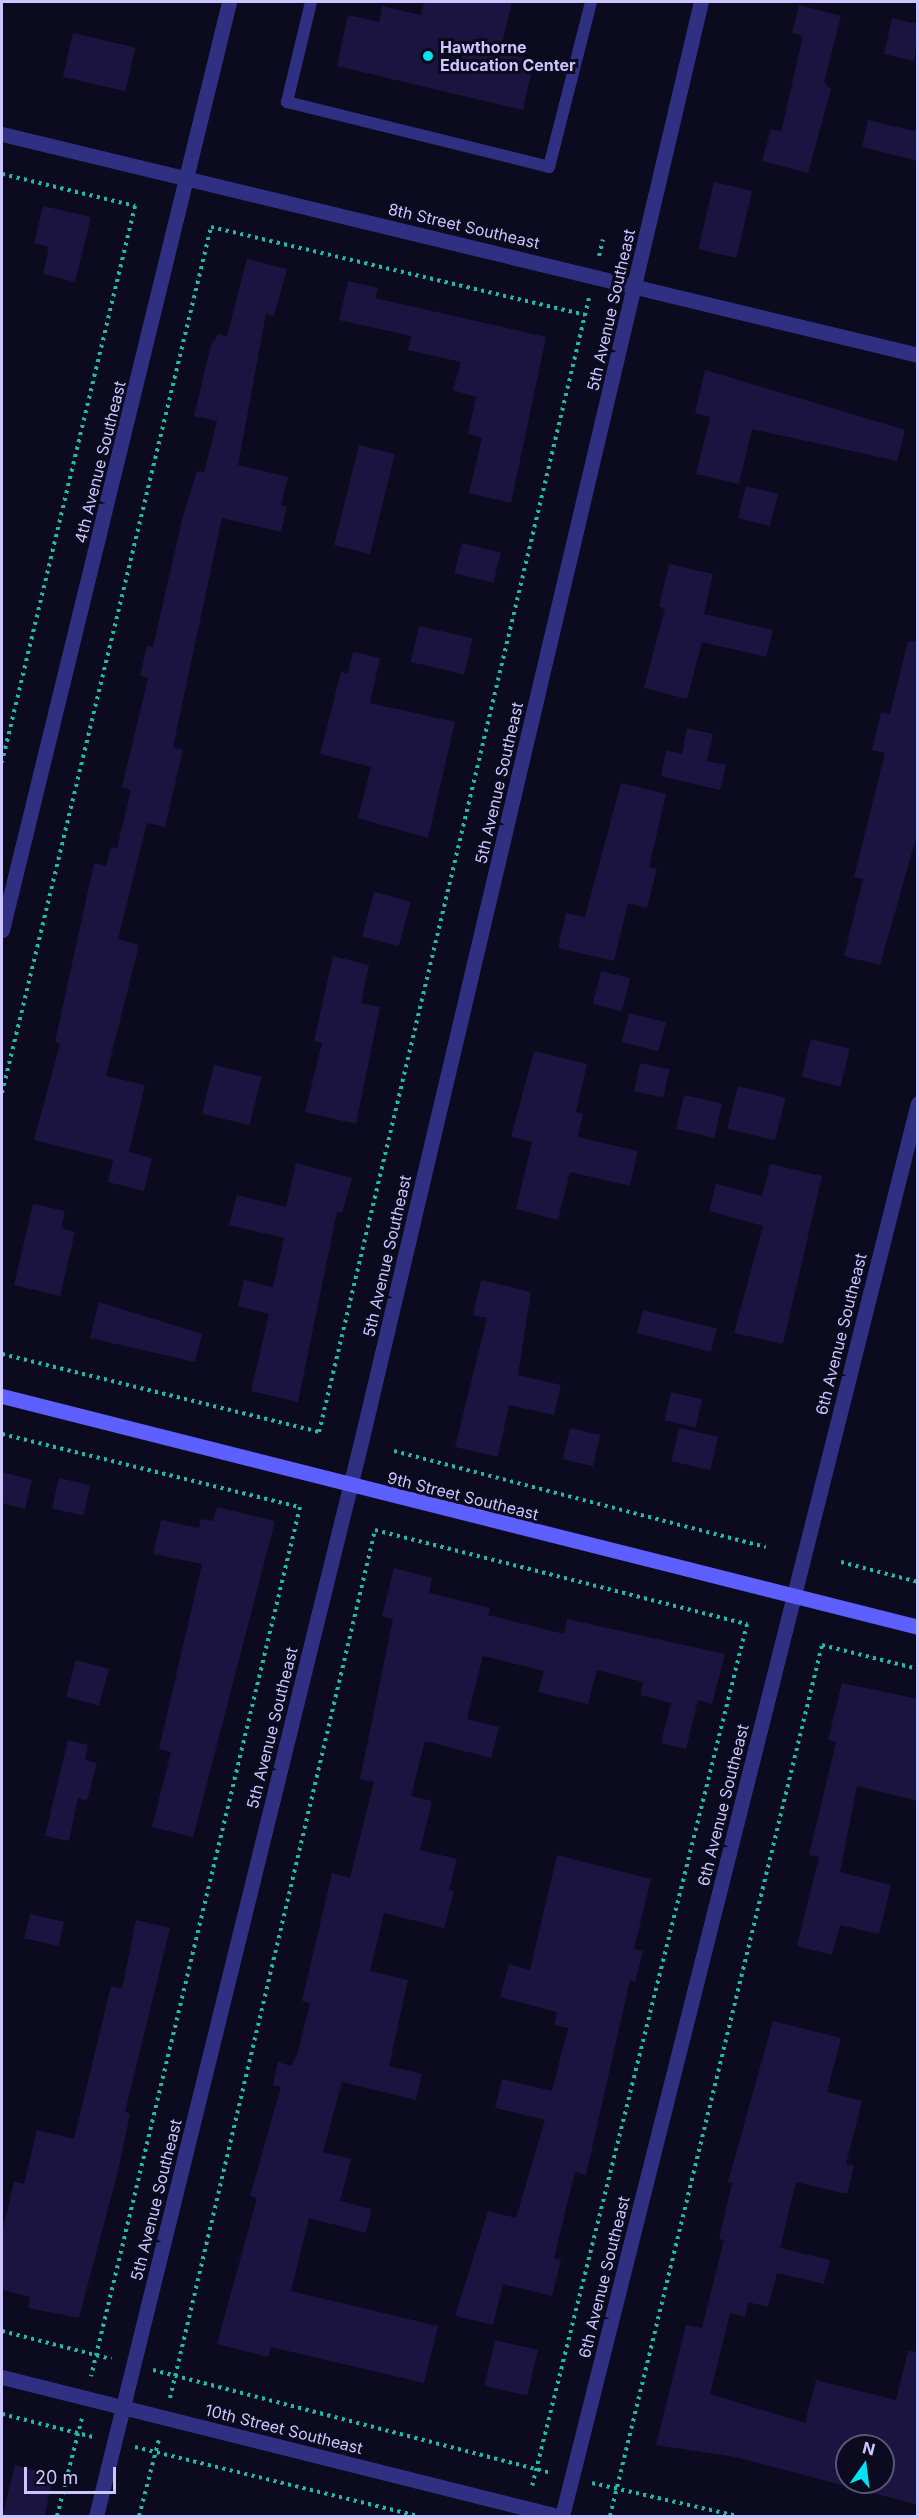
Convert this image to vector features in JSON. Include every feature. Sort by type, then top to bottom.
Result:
[{"type":"street","name":"4th Avenue Southeast","points":[[2,930],[188,180],[229,2]]},
{"type":"street","name":"5th Avenue Southeast","points":[[96,2517],[350,1486],[636,285],[701,2]]},
{"type":"street","name":"8th Street Southeast","points":[[2,134],[636,285],[918,355]]},
{"type":"street","name":"6th Avenue Southeast","points":[[560,2517],[918,1103]]},
{"type":"street","name":"9th Street Southeast","points":[[2,1396],[350,1486],[918,1627]]},
{"type":"street","name":"10th Street Southeast","points":[[2,2377],[560,2517]]},
{"type":"lane","points":[[311,2],[287,102],[549,167],[591,2]]},
{"type":"path","points":[[2,174],[135,206],[2,762]]},
{"type":"path","points":[[2,1093],[212,227],[585,315]]},
{"type":"path","points":[[2,1354],[319,1432],[603,239]]},
{"type":"path","points":[[2,1434],[300,1507],[96,2354],[2,2331]]},
{"type":"path","points":[[394,1451],[766,1547]]},
{"type":"path","points":[[375,1530],[747,1624],[535,2470],[176,2376],[375,1530]]},
{"type":"path","points":[[841,1563],[918,1582]]},
{"type":"path","points":[[610,2517],[822,1646],[918,1669]]},
{"type":"path","points":[[2,2414],[78,2433],[57,2517]]},
{"type":"path","points":[[139,2517],[155,2452],[417,2517]]},
{"type":"path","points":[[616,2488],[736,2517]]},
{"type":"building","name":"Hawthorne Education Center","points":[[424,2],[512,2],[500,52],[534,60],[523,110],[337,66],[348,15],[379,22],[382,6],[421,15]]},
{"type":"building","points":[[799,5],[841,16],[824,82],[831,89],[808,173],[762,161],[771,129],[781,132],[803,36],[792,33]]},
{"type":"building","points":[[892,18],[918,24],[914,61],[884,54]]},
{"type":"building","points":[[73,33],[135,47],[125,91],[63,77]]},
{"type":"building","points":[[868,120],[918,132],[918,161],[862,147]]},
{"type":"building","points":[[714,182],[752,191],[736,258],[698,249]]},
{"type":"building","points":[[43,206],[91,217],[75,282],[43,274],[49,247],[34,243]]},
{"type":"building","points":[[247,259],[287,269],[274,316],[266,314],[238,465],[288,477],[281,505],[287,507],[281,532],[222,518],[173,747],[183,750],[165,827],[147,823],[118,939],[139,945],[106,1076],[145,1085],[129,1152],[152,1158],[144,1191],[108,1182],[113,1160],[34,1140],[60,1044],[55,1042],[94,863],[106,866],[111,847],[117,848],[131,790],[122,787],[148,678],[140,676],[147,646],[153,647],[182,520],[197,471],[204,473],[217,421],[194,416],[211,345],[219,334],[227,336]]},
{"type":"building","points":[[348,281],[378,288],[375,298],[546,337],[511,503],[469,493],[482,438],[468,434],[476,397],[453,390],[461,362],[408,350],[411,336],[339,320]]},
{"type":"building","points":[[705,370],[905,430],[897,461],[752,429],[739,484],[696,474],[710,417],[695,413]]},
{"type":"building","points":[[359,445],[395,454],[370,554],[334,545]]},
{"type":"building","points":[[746,486],[778,494],[770,526],[738,518]]},
{"type":"building","points":[[462,543],[501,553],[493,583],[455,573]]},
{"type":"building","points":[[669,564],[713,574],[704,614],[773,630],[766,657],[702,642],[687,699],[644,688],[665,608],[659,607]]},
{"type":"building","points":[[419,626],[473,638],[464,674],[411,662]]},
{"type":"building","points":[[908,641],[918,642],[918,831],[880,965],[844,956],[863,879],[854,877],[885,753],[872,750],[881,712],[890,714]]},
{"type":"building","points":[[353,652],[380,658],[370,703],[455,722],[428,838],[358,818],[371,767],[320,754],[341,672],[348,674]]},
{"type":"building","points":[[687,728],[713,734],[707,761],[726,765],[720,790],[661,776],[666,750],[682,754]]},
{"type":"building","points":[[621,783],[666,794],[649,867],[657,869],[647,908],[628,903],[614,961],[558,948],[566,913],[585,917]]},
{"type":"building","points":[[374,892],[411,902],[399,946],[362,936]]},
{"type":"building","points":[[333,956],[369,965],[361,1003],[380,1007],[356,1124],[305,1112],[322,1043],[314,1041]]},
{"type":"building","points":[[601,971],[630,978],[622,1011],[593,1004]]},
{"type":"building","points":[[629,1013],[666,1022],[659,1051],[622,1042]]},
{"type":"building","points":[[811,1039],[850,1049],[840,1087],[802,1077]]},
{"type":"building","points":[[534,1051],[587,1064],[576,1112],[583,1114],[578,1137],[638,1151],[630,1186],[570,1172],[558,1220],[516,1209],[532,1142],[511,1137]]},
{"type":"building","points":[[640,1063],[669,1069],[663,1098],[634,1091]]},
{"type":"building","points":[[214,1065],[262,1077],[249,1125],[202,1114]]},
{"type":"building","points":[[738,1086],[786,1098],[775,1141],[727,1129]]},
{"type":"building","points":[[684,1095],[722,1104],[714,1138],[676,1129]]},
{"type":"building","points":[[296,1163],[352,1178],[342,1213],[337,1212],[298,1402],[251,1391],[269,1314],[238,1306],[244,1280],[273,1287],[284,1238],[229,1225],[237,1195],[286,1207]]},
{"type":"building","points":[[770,1164],[822,1176],[783,1344],[734,1333],[763,1226],[709,1211],[716,1184],[762,1196]]},
{"type":"building","points":[[33,1204],[65,1211],[61,1228],[75,1232],[60,1296],[14,1285]]},
{"type":"building","points":[[481,1280],[531,1292],[518,1375],[561,1385],[554,1415],[509,1405],[498,1457],[455,1447],[487,1318],[473,1315]]},
{"type":"building","points":[[99,1302],[202,1334],[195,1362],[90,1338]]},
{"type":"building","points":[[643,1310],[717,1328],[711,1352],[637,1333]]},
{"type":"building","points":[[671,1392],[702,1399],[696,1427],[664,1420]]},
{"type":"building","points":[[570,1428],[600,1435],[593,1466],[563,1459]]},
{"type":"building","points":[[679,1428],[718,1437],[710,1470],[671,1461]]},
{"type":"building","points":[[2,1472],[32,1480],[25,1509],[2,1503]]},
{"type":"building","points":[[59,1478],[90,1485],[83,1515],[52,1508]]},
{"type":"building","points":[[217,1507],[275,1521],[193,1837],[152,1827],[171,1752],[159,1749],[202,1564],[153,1554],[161,1520],[199,1528],[201,1519],[213,1521]]},
{"type":"building","points":[[394,1568],[432,1578],[429,1593],[490,1608],[488,1615],[564,1634],[567,1619],[725,1654],[712,1704],[698,1700],[686,1749],[661,1743],[671,1703],[640,1695],[643,1682],[597,1670],[588,1704],[538,1692],[544,1671],[483,1656],[467,1719],[499,1727],[491,1758],[425,1741],[411,1796],[432,1801],[420,1850],[457,1859],[449,1890],[454,1891],[444,1928],[384,1913],[370,1971],[408,1980],[389,2066],[422,2074],[416,2100],[342,2082],[323,2152],[351,2159],[340,2201],[372,2209],[366,2233],[309,2218],[291,2291],[438,2326],[424,2383],[271,2347],[268,2357],[217,2344],[257,2198],[250,2196],[281,2087],[273,2085],[278,2062],[291,2066],[297,2055],[310,2003],[302,2001],[332,1873],[350,1878],[374,1782],[360,1779],[393,1619],[382,1616]]},
{"type":"building","points":[[76,1660],[109,1669],[99,1706],[66,1697]]},
{"type":"building","points":[[842,1683],[918,1699],[918,1801],[857,1786],[840,1872],[891,1885],[879,1934],[840,1925],[832,1955],[797,1946],[819,1857],[809,1855],[836,1742],[828,1740]]},
{"type":"building","points":[[68,1740],[88,1745],[85,1760],[97,1763],[87,1801],[78,1798],[69,1841],[45,1836]]},
{"type":"building","points":[[557,1855],[651,1879],[634,1949],[643,1951],[635,1982],[630,1980],[586,2175],[575,2172],[554,2258],[561,2260],[552,2296],[503,2284],[493,2325],[455,2316],[488,2211],[516,2218],[545,2120],[495,2108],[502,2079],[552,2091],[568,2028],[554,2025],[557,2012],[500,1997],[509,1964],[530,1970]]},
{"type":"building","points":[[30,1914],[64,1922],[58,1946],[24,1938]]},
{"type":"building","points":[[136,1920],[170,1928],[125,2112],[130,2114],[118,2171],[79,2318],[28,2308],[30,2297],[2,2290],[2,2233],[14,2182],[24,2184],[37,2130],[74,2139],[111,1986],[122,1989]]},
{"type":"building","points":[[773,2021],[841,2038],[827,2092],[862,2101],[846,2164],[854,2166],[847,2194],[796,2182],[780,2248],[830,2260],[824,2284],[777,2273],[768,2307],[748,2302],[745,2317],[730,2313],[710,2394],[805,2423],[816,2380],[896,2400],[908,2351],[918,2352],[918,2505],[876,2494],[895,2494],[895,2434],[835,2434],[835,2483],[735,2457],[656,2445],[686,2325],[702,2328],[724,2240],[719,2239],[732,2183],[728,2182]]},
{"type":"building","points":[[495,2340],[538,2350],[527,2396],[484,2386]]},
{"type":"building","points":[[15,2465],[54,2475],[44,2517],[2,2517]]},
{"type":"place","name":"Hawthorne Education Center","points":[[428,56]]}]
